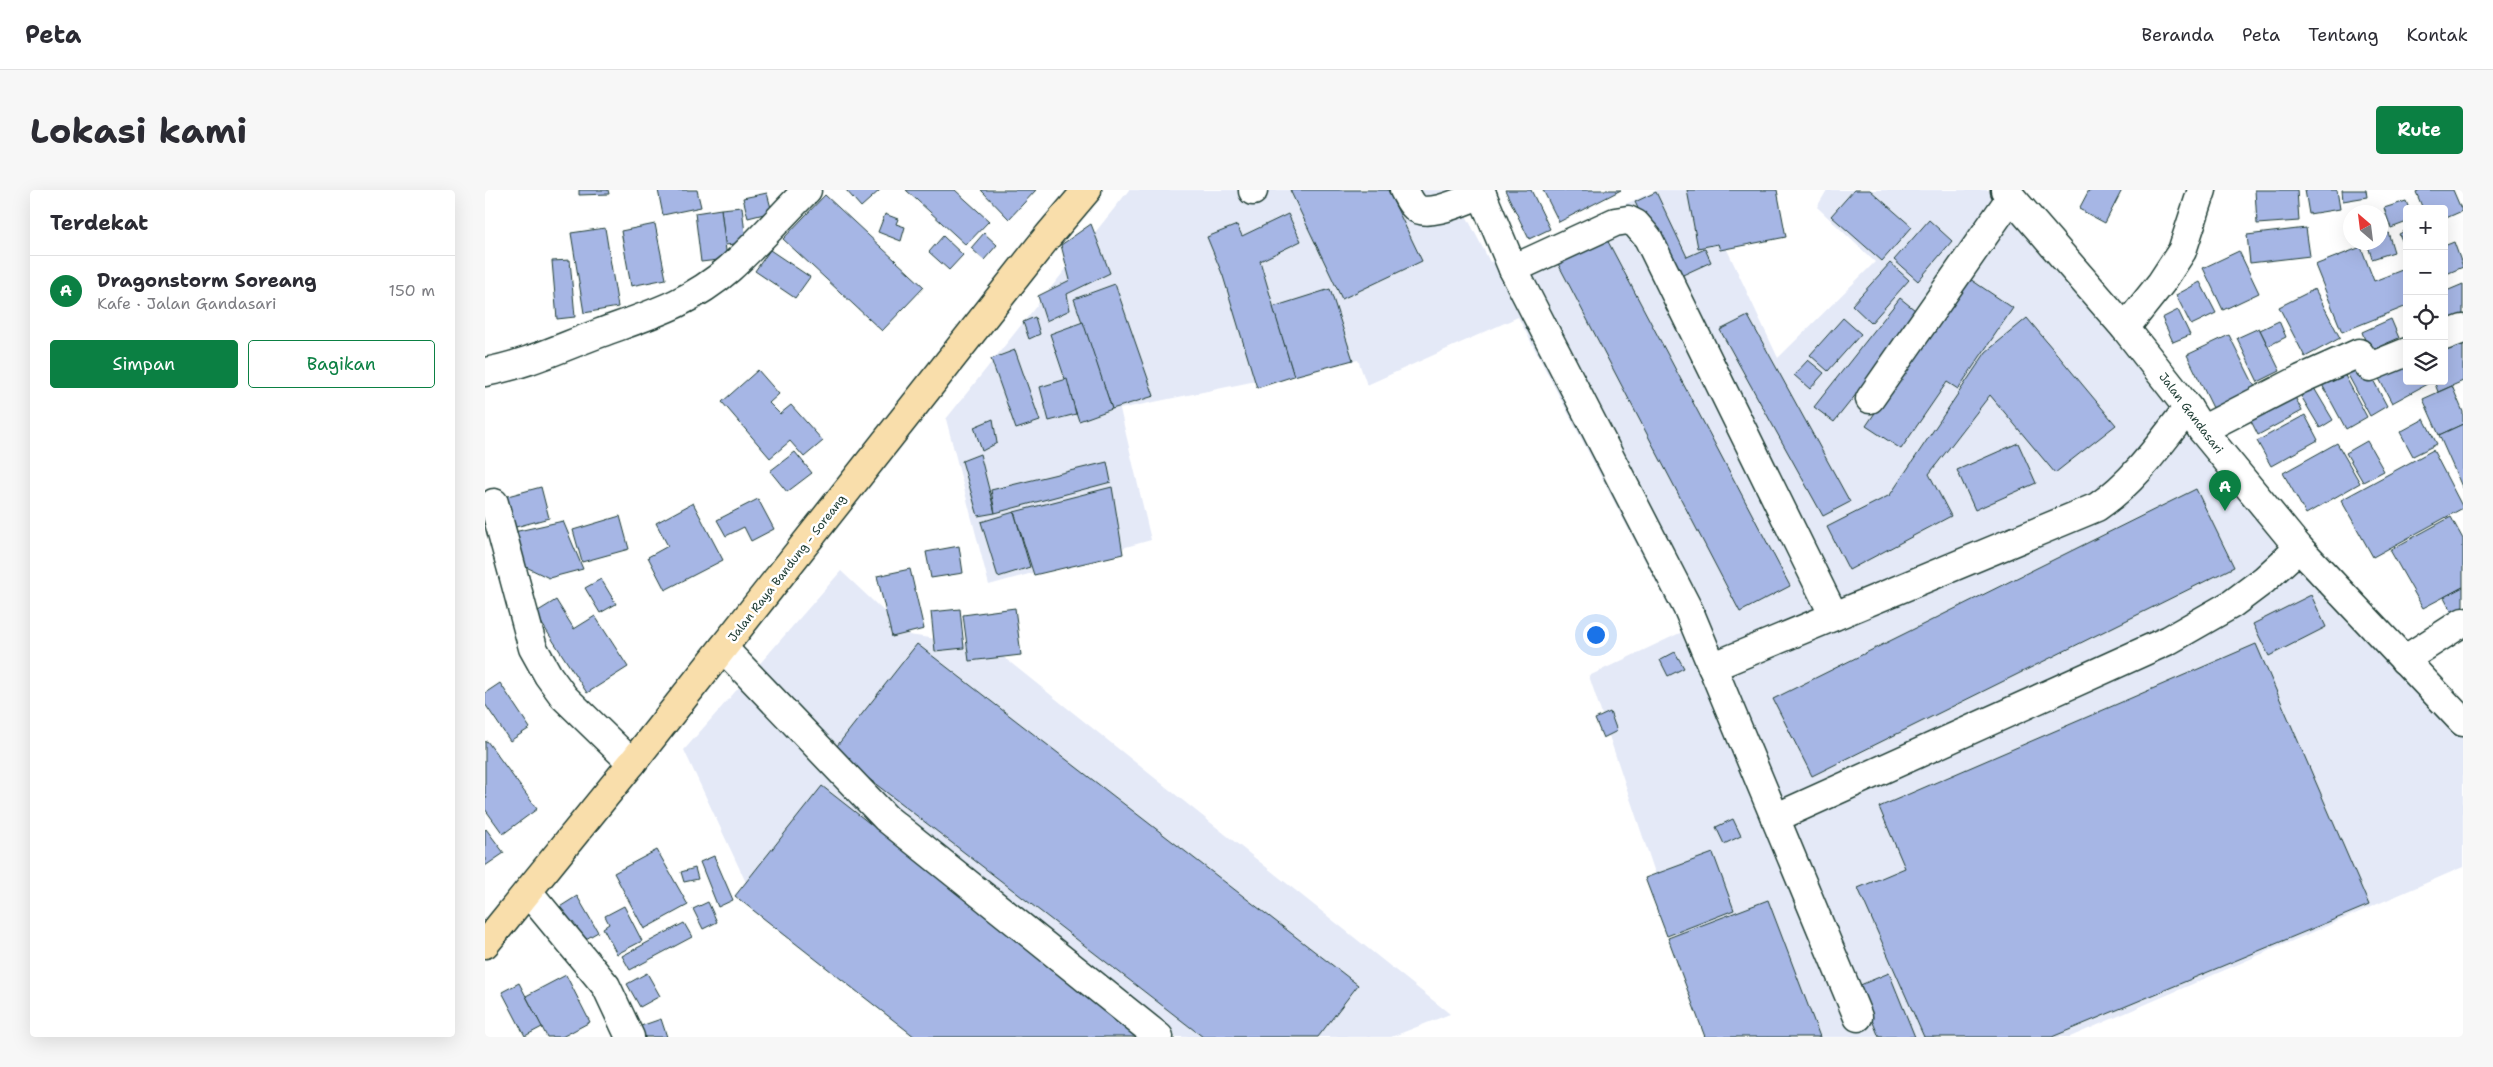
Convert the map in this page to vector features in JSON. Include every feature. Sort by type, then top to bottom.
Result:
[{"type":"main road","name":"Jalan Raya Bandung - Soreang","points":[[485,944],[529,893],[1048,236],[1087,190]]},
{"type":"street","points":[[485,372],[529,361],[601,333],[649,317],[692,296],[729,269],[807,190]]},
{"type":"street","points":[[1404,190],[1415,207],[1423,212],[1433,211],[1481,192],[1513,269],[1689,611],[1858,1018]]},
{"type":"street","points":[[2125,328],[2161,283],[2181,251],[2202,190]]},
{"type":"street","points":[[1870,399],[2008,193]]},
{"type":"street","name":"Jalan Gandasari","points":[[2008,193],[2125,328],[2195,419],[2299,548],[2463,722]]},
{"type":"street","points":[[1513,269],[1615,222],[1628,220],[1641,230],[1648,238],[1834,616]]},
{"type":"street","points":[[2448,335],[2463,329]]},
{"type":"street","points":[[1712,667],[2097,507],[2119,492],[2141,468],[2195,419],[2284,388],[2359,353],[2370,367],[2403,354]]},
{"type":"street","points":[[494,503],[533,648],[564,697],[632,763]]},
{"type":"street","points":[[1775,818],[2169,640],[2232,604],[2264,580],[2299,548]]},
{"type":"street","points":[[2405,660],[2463,622]]},
{"type":"street","points":[[723,648],[886,818],[1159,1037]]},
{"type":"street","points":[[529,893],[606,986],[630,1037]]},
{"type":"shaded area","points":[[1129,190],[1453,190],[1490,262],[1658,190],[1699,190],[1778,358],[1875,262],[1817,207],[1827,190],[1992,190],[2463,739],[2463,867],[2070,1037],[1710,1037],[1589,676],[1682,632],[1518,317],[1367,385],[1358,360],[1120,409],[1151,540],[989,585],[946,419]]},
{"type":"shaded area","points":[[841,571],[909,635],[991,647],[1450,1014],[1391,1037],[927,1037],[750,891],[684,750]]},
{"type":"building","points":[[579,190],[608,190],[609,194],[579,195]]},
{"type":"building","points":[[658,190],[697,190],[701,207],[663,215]]},
{"type":"building","points":[[846,190],[880,190],[861,207]]},
{"type":"building","points":[[906,190],[955,190],[989,221],[966,245]]},
{"type":"building","points":[[981,190],[1036,190],[1009,219]]},
{"type":"building","points":[[1290,190],[1388,190],[1422,261],[1342,299]]},
{"type":"building","points":[[1505,190],[1531,190],[1550,229],[1529,239]]},
{"type":"building","points":[[1543,190],[1621,190],[1559,222]]},
{"type":"building","points":[[1687,190],[1777,190],[1786,237],[1720,250],[1718,244],[1698,248]]},
{"type":"building","points":[[1854,190],[1870,190],[1912,227],[1882,261],[1831,216]]},
{"type":"building","points":[[2089,190],[2122,190],[2105,223],[2079,209]]},
{"type":"building","points":[[2255,190],[2297,190],[2299,221],[2257,224]]},
{"type":"building","points":[[2305,190],[2337,190],[2340,209],[2309,214]]},
{"type":"building","points":[[2342,190],[2366,190],[2367,197],[2343,201]]},
{"type":"building","points":[[2420,190],[2453,190],[2462,211],[2448,217],[2448,205],[2421,205],[2416,192]]},
{"type":"building","points":[[1656,192],[1687,257],[1705,249],[1711,262],[1672,280],[1635,202]]},
{"type":"building","points":[[767,193],[772,212],[748,218],[743,198]]},
{"type":"building","points":[[825,195],[924,287],[882,331],[783,239]]},
{"type":"building","points":[[2406,201],[2408,205],[2403,205],[2403,224],[2391,228],[2388,219],[2388,207]]},
{"type":"building","points":[[742,207],[746,243],[725,245],[721,209]]},
{"type":"building","points":[[721,209],[727,259],[701,262],[695,213]]},
{"type":"building","points":[[885,214],[898,219],[896,224],[905,227],[901,241],[878,232]]},
{"type":"building","points":[[1288,214],[1301,241],[1260,261],[1294,376],[1257,388],[1223,276],[1207,237],[1237,225],[1242,236]]},
{"type":"building","points":[[1929,220],[1952,241],[1918,281],[1894,260]]},
{"type":"building","points":[[655,224],[666,279],[631,286],[621,231]]},
{"type":"building","points":[[1091,224],[1110,273],[1067,294],[1070,310],[1046,321],[1038,296],[1070,280],[1061,245]]},
{"type":"building","points":[[605,228],[618,307],[584,313],[571,233]]},
{"type":"building","points":[[2306,228],[2310,256],[2250,263],[2247,235]]},
{"type":"building","points":[[2388,232],[2394,252],[2372,259],[2369,250],[2388,250]]},
{"type":"building","points":[[2403,232],[2403,242],[2399,234]]},
{"type":"building","points":[[984,233],[997,245],[984,260],[971,248]]},
{"type":"building","points":[[1604,234],[1790,586],[1740,612],[1554,256]]},
{"type":"building","points":[[943,236],[963,255],[949,270],[929,252]]},
{"type":"building","points":[[2454,242],[2463,267],[2448,273],[2448,250],[2448,244]]},
{"type":"building","points":[[770,250],[810,277],[795,298],[755,271]]},
{"type":"building","points":[[2353,250],[2362,250],[2374,281],[2403,270],[2403,308],[2342,332],[2315,265]]},
{"type":"building","points":[[2239,251],[2259,293],[2223,310],[2203,268]]},
{"type":"building","points":[[570,260],[575,317],[557,319],[552,261]]},
{"type":"building","points":[[1890,263],[1909,280],[1871,323],[1852,305]]},
{"type":"building","points":[[1967,277],[2013,308],[1958,389],[1947,382],[1901,449],[1866,426]]},
{"type":"building","points":[[2200,282],[2216,313],[2191,325],[2176,295]]},
{"type":"building","points":[[1115,284],[1154,396],[1112,409],[1074,299]]},
{"type":"building","points":[[2463,284],[2463,321],[2448,327],[2448,295],[2448,290]]},
{"type":"building","points":[[1330,289],[1353,360],[1294,376],[1273,307]]},
{"type":"building","points":[[2315,289],[2340,338],[2305,357],[2279,307]]},
{"type":"building","points":[[1900,298],[1920,314],[1834,422],[1814,407]]},
{"type":"building","points":[[2178,310],[2190,335],[2173,342],[2162,318]]},
{"type":"building","points":[[1748,316],[1850,502],[1823,516],[1720,330]]},
{"type":"building","points":[[1035,317],[1040,334],[1029,339],[1023,322]]},
{"type":"building","points":[[1843,318],[1861,334],[1828,371],[1810,355]]},
{"type":"building","points":[[2027,318],[2116,425],[2055,473],[1990,395],[1929,474],[1951,516],[1849,570],[1827,527],[1890,495],[1986,352]]},
{"type":"building","points":[[2391,319],[2399,338],[2369,351],[2362,332]]},
{"type":"building","points":[[2279,321],[2286,337],[2268,346],[2260,330]]},
{"type":"building","points":[[1083,322],[1112,409],[1079,421],[1050,334]]},
{"type":"building","points":[[2259,328],[2280,371],[2258,382],[2237,338]]},
{"type":"building","points":[[2463,333],[2463,381],[2438,392],[2435,385],[2448,385],[2448,339]]},
{"type":"building","points":[[2229,335],[2257,391],[2215,412],[2187,355]]},
{"type":"building","points":[[1015,350],[1040,421],[1016,429],[991,359]]},
{"type":"building","points":[[2403,356],[2403,385],[2425,385],[2392,403],[2375,371]]},
{"type":"building","points":[[1808,360],[1824,373],[1810,389],[1794,375]]},
{"type":"building","points":[[2364,363],[2387,406],[2370,416],[2347,373]]},
{"type":"building","points":[[2341,368],[2367,417],[2346,429],[2319,379]]},
{"type":"building","points":[[758,370],[779,394],[769,403],[780,414],[791,405],[823,441],[804,457],[790,441],[770,458],[722,402]]},
{"type":"building","points":[[1067,379],[1076,414],[1049,421],[1040,387]]},
{"type":"building","points":[[2452,386],[2463,412],[2463,424],[2439,435],[2423,399]]},
{"type":"building","points":[[2314,388],[2333,420],[2320,428],[2301,396]]},
{"type":"building","points":[[2291,389],[2302,411],[2258,435],[2247,413]]},
{"type":"building","points":[[2305,415],[2318,440],[2271,466],[2257,441]]},
{"type":"building","points":[[993,419],[997,443],[982,451],[974,427]]},
{"type":"building","points":[[2424,419],[2437,444],[2413,456],[2400,432]]},
{"type":"building","points":[[2463,424],[2463,489],[2439,435]]},
{"type":"building","points":[[2367,441],[2384,471],[2363,482],[2346,453]]},
{"type":"building","points":[[2018,443],[2036,483],[1975,510],[1957,470]]},
{"type":"building","points":[[2337,443],[2360,483],[2306,514],[2283,473]]},
{"type":"building","points":[[2433,450],[2463,508],[2373,557],[2341,500]]},
{"type":"building","points":[[795,452],[812,473],[787,492],[770,471]]},
{"type":"building","points":[[980,454],[995,513],[978,516],[962,461]]},
{"type":"building","points":[[1107,462],[1111,482],[995,513],[991,490]]},
{"type":"building","points":[[541,487],[549,518],[512,528],[504,497]]},
{"type":"building","points":[[1112,487],[1123,554],[1034,575],[1014,512]]},
{"type":"building","points":[[2196,489],[2234,567],[1812,776],[1773,699]]},
{"type":"building","points":[[758,499],[774,529],[751,541],[744,527],[726,536],[717,520]]},
{"type":"building","points":[[693,503],[723,560],[665,590],[648,557],[668,546],[656,523]]},
{"type":"building","points":[[1014,512],[1030,567],[998,577],[981,522]]},
{"type":"building","points":[[620,516],[629,549],[582,562],[573,530]]},
{"type":"building","points":[[2451,517],[2463,539],[2463,587],[2423,608],[2390,550]]},
{"type":"building","points":[[563,521],[583,569],[549,578],[522,565],[514,532]]},
{"type":"building","points":[[959,546],[963,573],[931,578],[926,552]]},
{"type":"building","points":[[910,569],[924,629],[892,637],[877,576]]},
{"type":"building","points":[[601,579],[616,604],[600,613],[585,588]]},
{"type":"building","points":[[2463,587],[2463,616],[2456,620],[2444,597]]},
{"type":"building","points":[[2311,595],[2326,627],[2269,656],[2253,624]]},
{"type":"building","points":[[556,600],[574,629],[595,616],[628,667],[587,693],[535,613]]},
{"type":"building","points":[[1015,608],[1021,655],[969,661],[963,615]]},
{"type":"building","points":[[960,609],[964,648],[935,651],[931,612]]},
{"type":"building","points":[[917,644],[1358,985],[1318,1037],[1203,1037],[833,751]]},
{"type":"building","points":[[2256,644],[2369,905],[2052,1037],[1924,1037],[1858,888],[1905,868],[1879,807]]},
{"type":"building","points":[[1675,652],[1684,668],[1668,676],[1660,660]]},
{"type":"building","points":[[500,683],[530,728],[510,741],[485,704],[485,693]]},
{"type":"building","points":[[1610,712],[1617,731],[1603,738],[1595,719]]},
{"type":"building","points":[[487,741],[537,809],[503,834],[485,809],[485,799],[487,798],[485,795],[485,742]]},
{"type":"building","points":[[822,786],[1142,1037],[915,1037],[735,896]]},
{"type":"building","points":[[1733,819],[1741,836],[1724,844],[1716,827]]},
{"type":"building","points":[[485,830],[504,853],[485,866]]},
{"type":"building","points":[[657,850],[688,905],[644,929],[614,873]]},
{"type":"building","points":[[1713,853],[1734,910],[1667,936],[1645,878]]},
{"type":"building","points":[[714,856],[733,900],[718,907],[700,862]]},
{"type":"building","points":[[695,868],[698,879],[684,882],[681,872]]},
{"type":"building","points":[[577,896],[598,932],[579,943],[558,908]]},
{"type":"building","points":[[1768,900],[1820,1037],[1705,1037],[1668,938]]},
{"type":"building","points":[[708,902],[717,922],[703,929],[693,909]]},
{"type":"building","points":[[624,906],[642,941],[617,954],[603,928],[609,924],[605,916]]},
{"type":"building","points":[[684,923],[692,937],[630,970],[622,956]]},
{"type":"building","points":[[647,973],[660,996],[640,1007],[627,984]]},
{"type":"building","points":[[1889,973],[1915,1037],[1879,1037],[1858,986]]},
{"type":"building","points":[[566,975],[590,1022],[562,1037],[547,1037],[526,996]]},
{"type":"building","points":[[519,983],[542,1027],[525,1036],[502,992]]},
{"type":"building","points":[[661,1019],[667,1037],[641,1037],[638,1027]]},
{"type":"place","name":"Dragonstorm Soreang","points":[[2225,511]]}]
